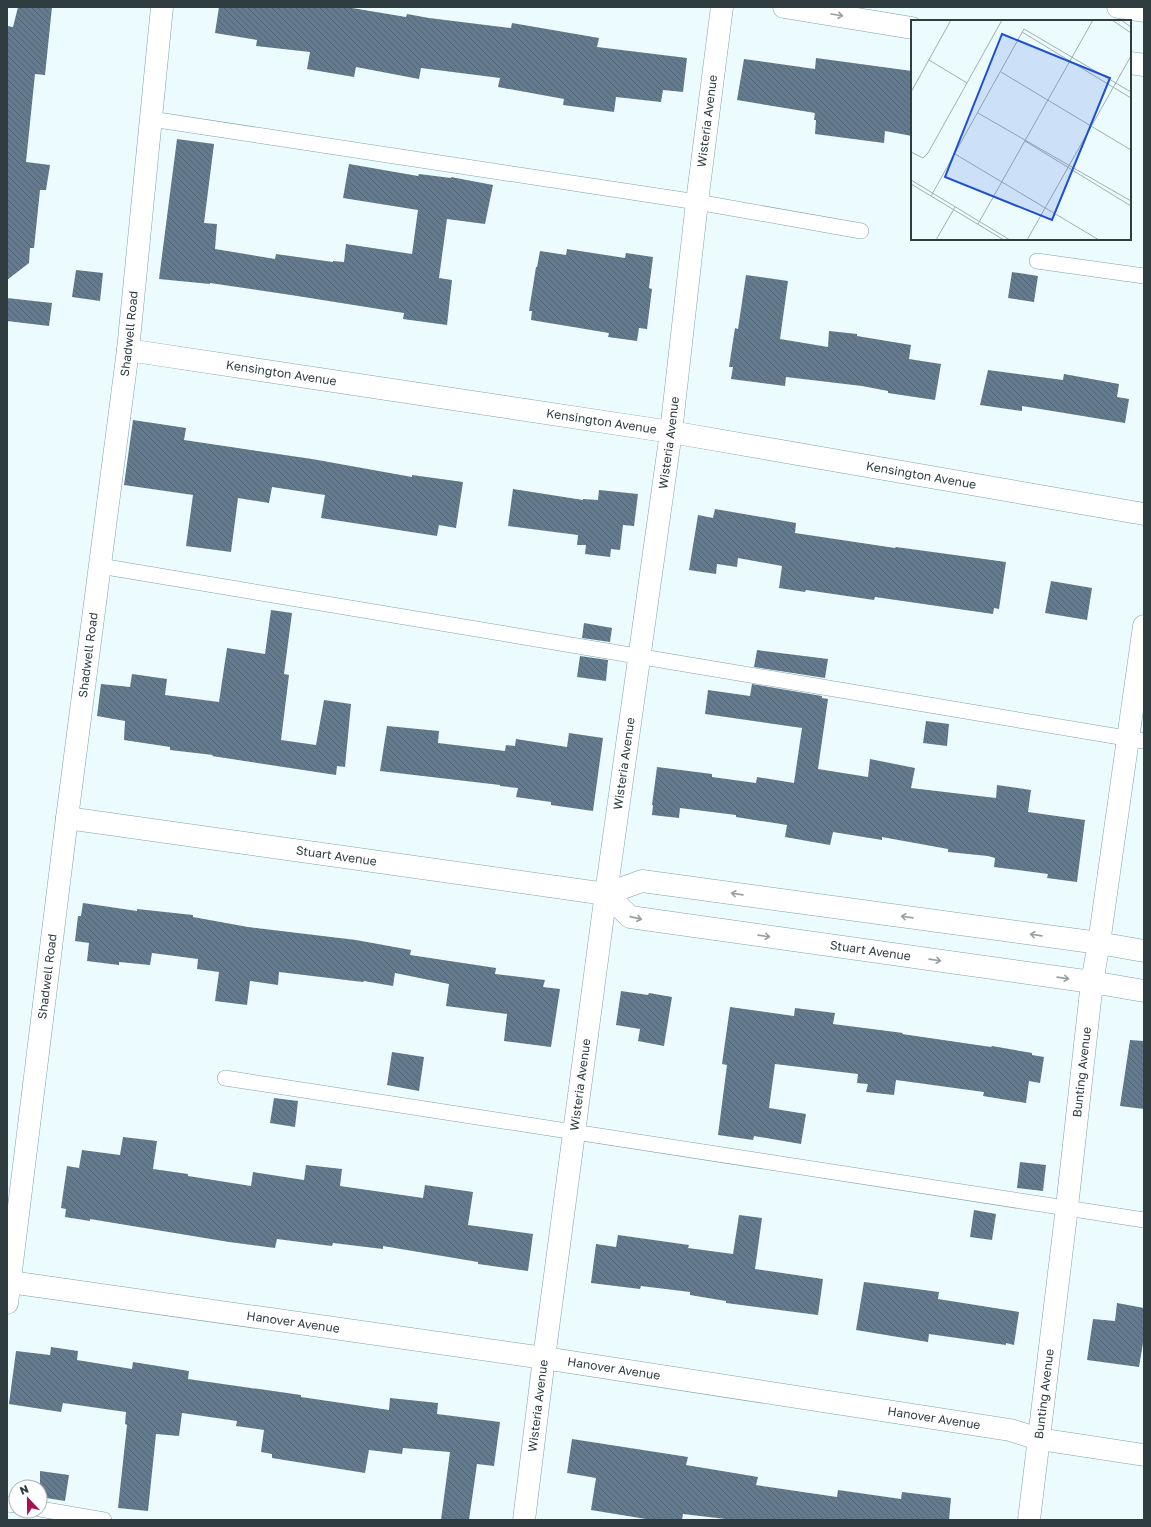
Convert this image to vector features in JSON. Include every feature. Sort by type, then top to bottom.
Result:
[{"type":"street","name":"Shadwell Road","points":[[7,1303],[67,818],[128,350],[162,7]]},
{"type":"street","name":"Wisteria Avenue","points":[[524,1520],[544,1358],[606,894],[671,432],[697,202],[722,7]]},
{"type":"street","points":[[784,7],[911,28]]},
{"type":"street","points":[[1118,7],[1144,11]]},
{"type":"street","points":[[1131,63],[1144,65]]},
{"type":"street","name":"Kensington Avenue","points":[[128,350],[671,432],[1144,514]]},
{"type":"street","name":"Bunting Avenue","points":[[1029,1520],[1067,1207],[1092,982],[1136,739],[1144,626]]},
{"type":"street","name":"Stuart Avenue","points":[[67,818],[606,894],[642,881],[1099,943],[1144,951]]},
{"type":"street","name":"Stuart Avenue","points":[[606,894],[630,917],[1092,982],[1144,991]]},
{"type":"street","name":"Hanover Avenue","points":[[10,1282],[544,1358],[1002,1429],[1039,1439],[1144,1455]]},
{"type":"lane","points":[[151,119],[697,202],[861,231]]},
{"type":"lane","points":[[1037,261],[1144,276]]},
{"type":"lane","points":[[100,566],[1136,739]]},
{"type":"lane","points":[[225,1078],[1144,1220]]},
{"type":"lane","points":[[48,1510],[104,1520]]},
{"type":"building","points":[[18,7],[52,7],[45,75],[35,74],[26,162],[50,165],[46,190],[40,190],[34,248],[30,248],[29,263],[7,280],[7,26],[13,27]]},
{"type":"building","points":[[219,7],[346,7],[406,17],[407,14],[511,28],[512,23],[599,38],[597,47],[687,58],[683,92],[663,90],[661,102],[616,97],[614,112],[563,105],[564,99],[498,87],[500,78],[421,68],[419,79],[356,67],[354,77],[307,69],[310,52],[256,46],[257,40],[215,33]]},
{"type":"building","points":[[816,58],[911,71],[911,136],[885,131],[884,143],[815,134],[815,113],[737,100],[744,59],[815,69]]},
{"type":"building","points":[[177,139],[214,144],[204,223],[217,224],[215,249],[275,259],[276,254],[333,262],[344,262],[346,244],[412,254],[418,210],[343,198],[349,164],[418,176],[419,174],[451,177],[493,185],[485,224],[447,219],[439,278],[452,280],[447,325],[403,319],[404,313],[210,283],[159,279]]},
{"type":"building","points":[[567,249],[625,258],[626,253],[653,257],[649,288],[652,289],[647,329],[639,328],[637,341],[608,337],[609,333],[531,320],[532,311],[529,311],[540,251],[566,255]]},
{"type":"building","points":[[76,270],[103,273],[100,301],[72,297]]},
{"type":"building","points":[[1012,272],[1038,276],[1034,302],[1008,298]]},
{"type":"building","points":[[746,275],[788,281],[780,339],[828,347],[829,331],[857,334],[857,336],[911,345],[909,359],[941,364],[935,400],[888,393],[888,391],[862,386],[786,377],[785,386],[731,379],[733,367],[729,367],[735,328],[738,329]]},
{"type":"building","points":[[7,298],[52,303],[49,326],[7,321]]},
{"type":"building","points":[[988,370],[1063,380],[1064,374],[1119,384],[1117,397],[1129,399],[1125,423],[1022,406],[1022,411],[980,405]]},
{"type":"building","points":[[133,420],[186,428],[184,440],[312,459],[412,477],[412,475],[463,482],[456,528],[439,525],[437,536],[321,518],[325,495],[272,487],[269,503],[238,498],[231,552],[186,546],[193,495],[124,485]]},
{"type":"building","points":[[513,489],[583,500],[598,500],[599,490],[638,494],[634,526],[623,525],[620,550],[611,549],[610,557],[585,554],[586,545],[577,545],[578,535],[508,526]]},
{"type":"building","points":[[715,509],[796,523],[795,533],[895,548],[1006,562],[999,609],[994,608],[993,614],[875,597],[874,600],[806,590],[805,592],[779,588],[782,566],[738,558],[737,567],[717,564],[716,574],[689,570],[698,515],[713,518]]},
{"type":"building","points":[[1051,581],[1092,588],[1087,620],[1045,613]]},
{"type":"building","points":[[271,610],[292,613],[284,674],[289,675],[281,740],[316,745],[324,700],[351,704],[345,767],[337,766],[336,775],[212,756],[213,755],[170,750],[170,747],[124,740],[125,721],[97,716],[101,684],[130,687],[132,674],[167,679],[165,695],[219,702],[227,648],[265,654]]},
{"type":"building","points":[[584,623],[612,628],[610,642],[582,638]]},
{"type":"building","points":[[757,650],[828,659],[825,678],[754,667]]},
{"type":"building","points":[[580,656],[608,660],[606,681],[577,677]]},
{"type":"building","points":[[752,684],[822,696],[822,698],[828,699],[818,769],[868,777],[870,759],[915,768],[911,788],[996,798],[997,785],[1031,790],[1028,812],[1085,820],[1077,882],[1047,878],[1048,874],[994,867],[995,858],[988,856],[948,852],[948,849],[882,837],[882,840],[833,832],[830,845],[785,837],[787,825],[736,817],[736,815],[680,808],[679,818],[652,815],[657,767],[712,774],[712,777],[756,783],[757,777],[794,783],[802,728],[705,714],[708,690],[750,696]]},
{"type":"building","points":[[926,721],[949,724],[947,746],[923,743]]},
{"type":"building","points":[[387,726],[439,731],[438,743],[505,751],[506,745],[515,746],[516,739],[567,747],[569,733],[603,738],[593,811],[551,805],[551,802],[516,797],[518,788],[380,771]]},
{"type":"building","points":[[83,903],[137,911],[137,909],[193,915],[193,917],[248,927],[356,940],[411,950],[410,955],[496,968],[495,974],[545,980],[543,987],[560,989],[551,1047],[504,1041],[507,1014],[446,1006],[449,984],[395,973],[393,986],[364,981],[279,972],[278,985],[250,981],[247,1005],[215,1001],[219,972],[197,969],[198,959],[152,953],[150,965],[119,962],[119,965],[87,961],[89,943],[75,941],[78,916],[81,916]]},
{"type":"building","points":[[621,991],[648,995],[649,993],[672,997],[664,1046],[638,1041],[640,1029],[616,1025]]},
{"type":"building","points":[[730,1007],[794,1016],[795,1008],[835,1013],[833,1024],[1032,1053],[1032,1055],[1044,1057],[1040,1083],[1029,1081],[1026,1103],[983,1096],[984,1092],[896,1080],[894,1095],[866,1092],[868,1084],[857,1083],[858,1074],[775,1064],[769,1108],[806,1114],[801,1144],[754,1136],[753,1140],[718,1135],[727,1065],[722,1064]]},
{"type":"building","points":[[1130,1040],[1144,1041],[1144,1109],[1120,1106]]},
{"type":"building","points":[[392,1052],[424,1057],[419,1091],[387,1085]]},
{"type":"building","points":[[274,1098],[298,1101],[295,1127],[270,1123]]},
{"type":"building","points":[[123,1137],[157,1141],[153,1169],[251,1186],[253,1172],[304,1180],[306,1165],[342,1169],[340,1186],[423,1198],[425,1185],[473,1192],[468,1225],[533,1234],[528,1271],[478,1264],[478,1262],[383,1246],[383,1249],[333,1243],[332,1246],[277,1239],[275,1248],[90,1219],[90,1221],[65,1217],[66,1209],[61,1208],[67,1166],[79,1168],[82,1150],[120,1155]]},
{"type":"building","points":[[1020,1162],[1046,1165],[1043,1191],[1017,1188]]},
{"type":"building","points":[[974,1210],[996,1214],[992,1240],[970,1237]]},
{"type":"building","points":[[739,1215],[762,1218],[755,1269],[823,1279],[818,1315],[726,1303],[726,1301],[690,1295],[690,1292],[641,1286],[640,1289],[591,1283],[596,1244],[616,1247],[618,1235],[689,1245],[688,1248],[733,1254]]},
{"type":"building","points":[[864,1282],[939,1292],[938,1299],[1019,1312],[1014,1345],[929,1334],[928,1342],[856,1330]]},
{"type":"building","points":[[1117,1303],[1144,1308],[1144,1337],[1139,1367],[1087,1360],[1093,1319],[1115,1321]]},
{"type":"building","points":[[51,1347],[78,1351],[77,1360],[132,1369],[133,1362],[189,1371],[188,1379],[301,1395],[301,1397],[389,1410],[390,1398],[438,1403],[437,1414],[500,1422],[494,1466],[477,1464],[469,1520],[441,1520],[450,1452],[403,1448],[402,1454],[369,1450],[365,1473],[272,1458],[272,1454],[261,1452],[264,1430],[236,1426],[237,1421],[182,1413],[179,1436],[156,1434],[148,1511],[118,1508],[127,1425],[125,1424],[126,1412],[63,1403],[61,1412],[9,1404],[16,1351],[50,1355]]},
{"type":"building","points":[[572,1439],[688,1457],[686,1465],[758,1477],[756,1485],[837,1497],[838,1490],[901,1499],[902,1492],[951,1498],[949,1520],[734,1520],[683,1514],[682,1520],[652,1520],[591,1510],[596,1478],[567,1473]]},
{"type":"building","points":[[40,1471],[69,1475],[65,1501],[48,1498],[48,1479],[40,1479]]}]
